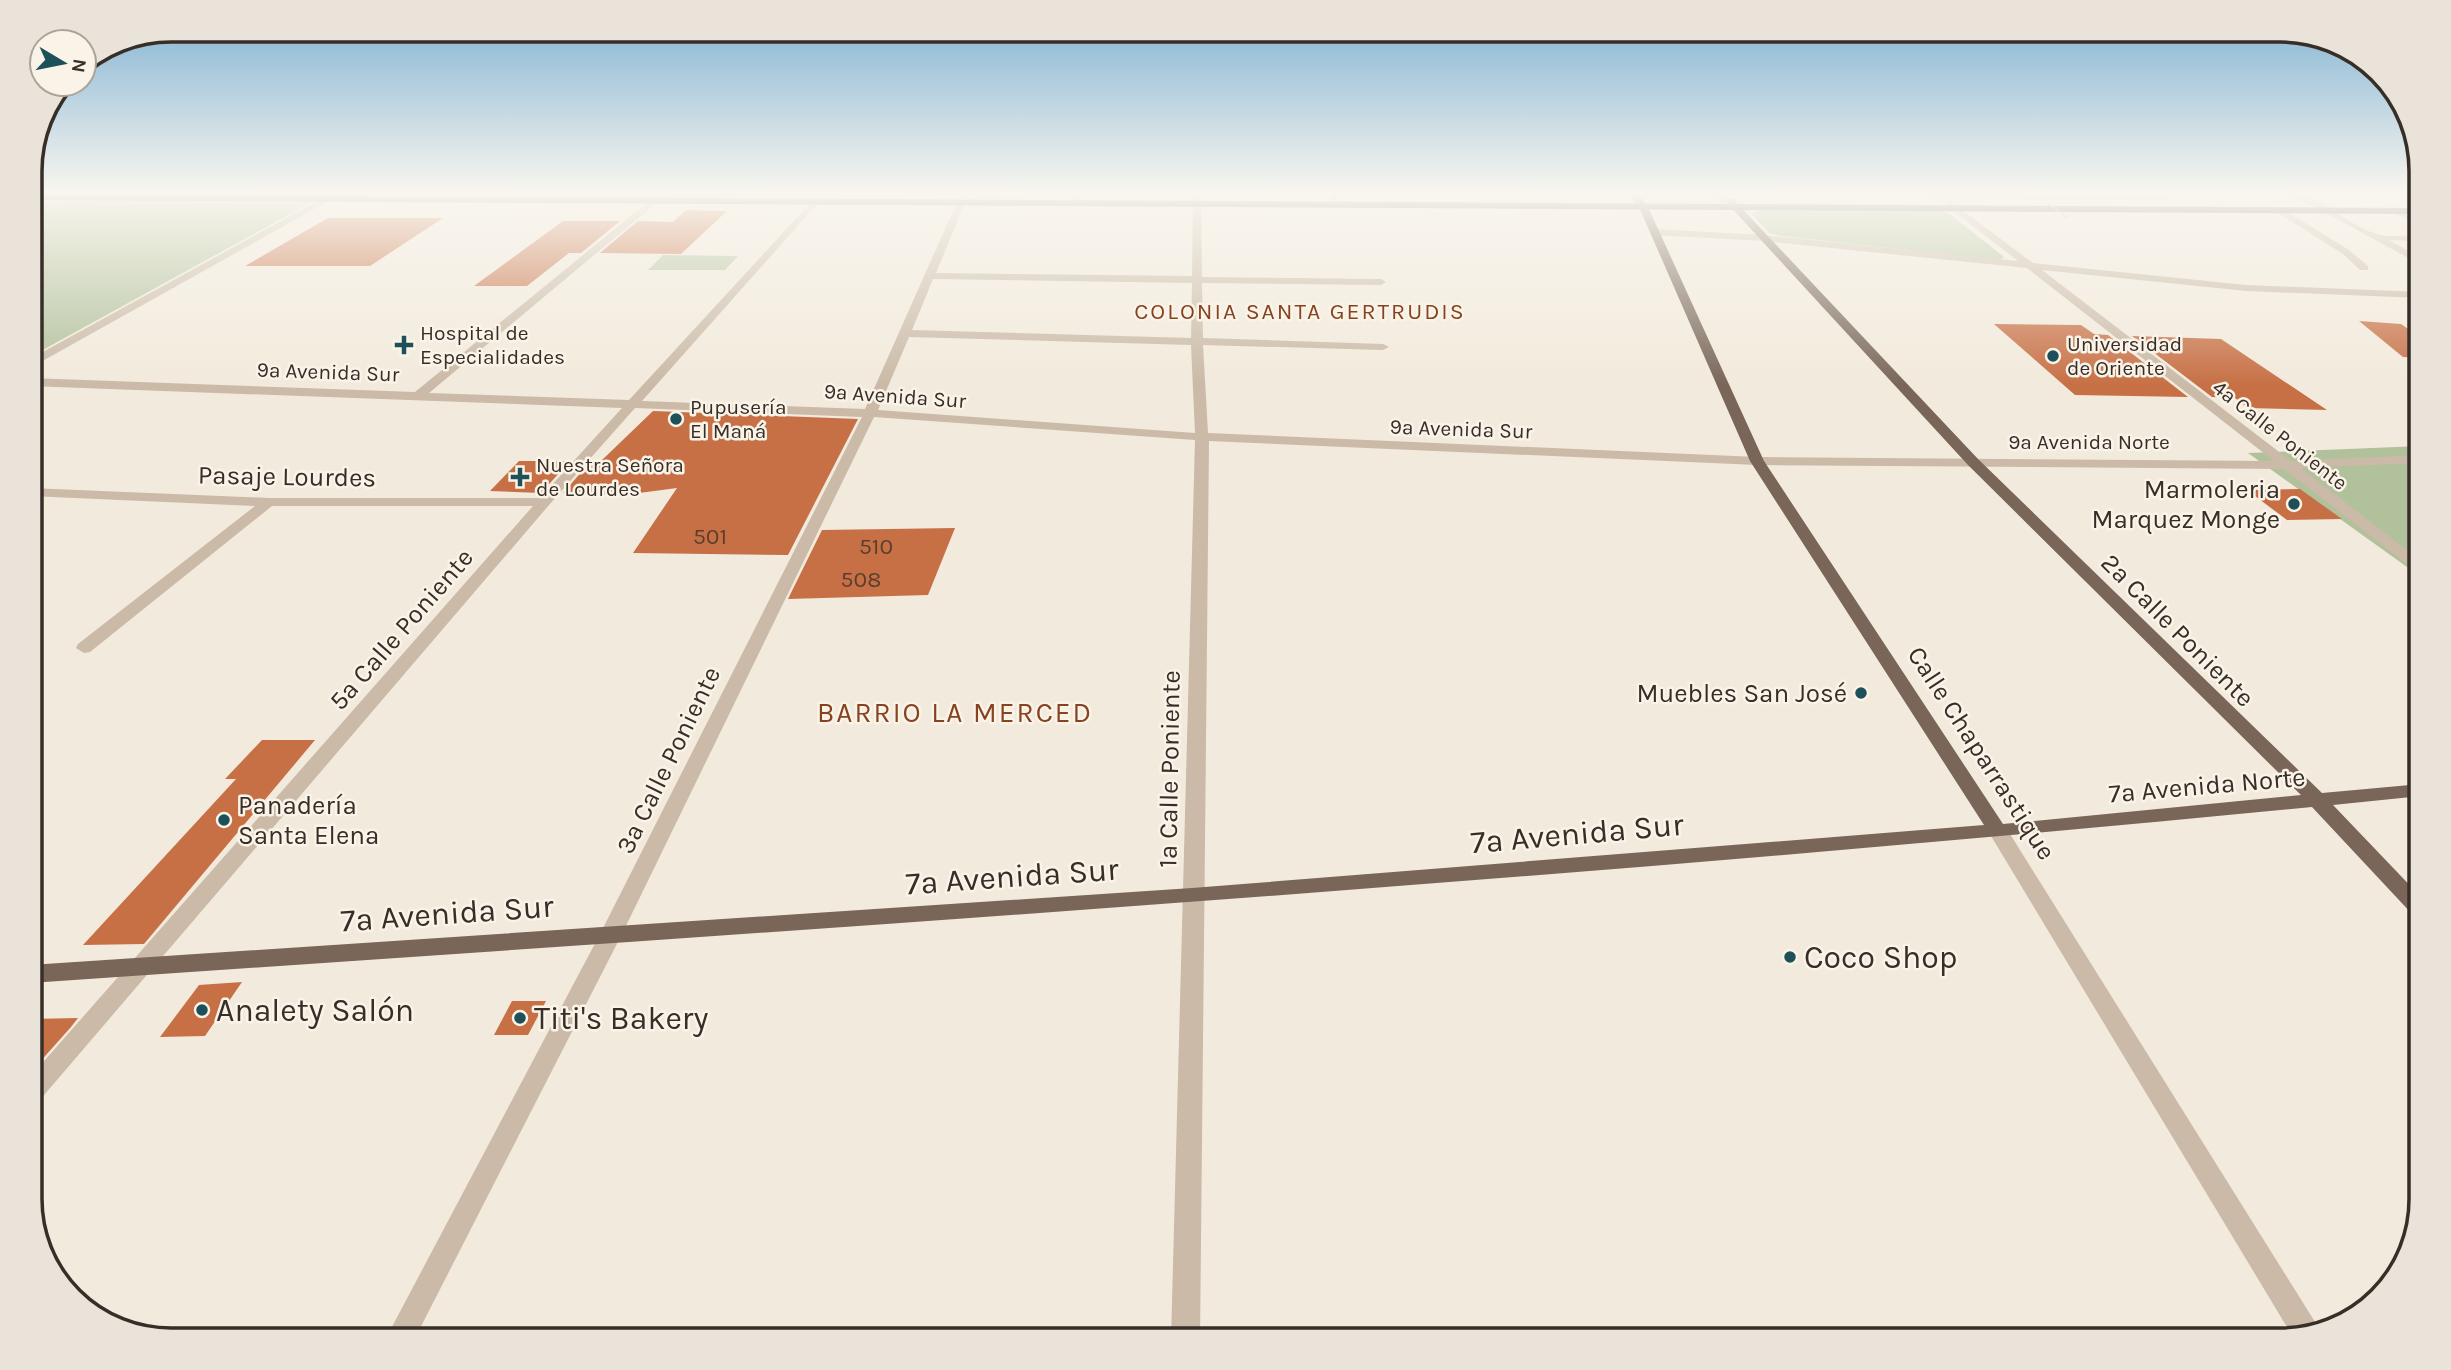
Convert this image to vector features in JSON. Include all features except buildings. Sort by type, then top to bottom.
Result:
[{"type":"main road","name":"Calle Chaparrastique","points":[[1665,257],[1757,461],[1998,831]]},
{"type":"main road","name":"2a Calle Poniente","points":[[1781,257],[1973,462],[2318,801],[2409,896]]},
{"type":"main road","name":"7a Avenida Norte","points":[[1998,831],[2409,791]]},
{"type":"main road","name":"7a Avenida Sur","points":[[42,973],[1192,896],[1998,831]]},
{"type":"street","points":[[42,357],[224,257]]},
{"type":"street","points":[[419,395],[587,257]]},
{"type":"street","name":"5a Calle Poniente","points":[[42,1080],[544,502],[764,257]]},
{"type":"street","name":"3a Calle Poniente","points":[[405,1328],[611,934],[870,413],[939,257]]},
{"type":"street","name":"1a Calle Poniente","points":[[1185,1328],[1202,437],[1196,257]]},
{"type":"street","points":[[1938,257],[2246,288],[2409,295]]},
{"type":"street","name":"4a Calle Poniente","points":[[2018,257],[2409,559]]},
{"type":"street","points":[[2352,257],[2364,268]]},
{"type":"street","points":[[931,276],[1381,282]]},
{"type":"street","points":[[905,333],[1383,347]]},
{"type":"street","name":"9a Avenida Sur","points":[[42,382],[633,402],[870,413],[1202,437],[1757,461]]},
{"type":"street","name":"9a Avenida Norte","points":[[1757,461],[2286,465],[2409,460]]},
{"type":"street","name":"Pasaje Lourdes","points":[[42,493],[269,502],[544,502]]},
{"type":"street","points":[[84,648],[269,502]]},
{"type":"street","name":"Calle Chaparrastique","points":[[1998,831],[2303,1326]]},
{"type":"green space","points":[[42,257],[212,257],[42,350]]},
{"type":"green space","points":[[661,257],[737,257],[725,270],[648,270]]},
{"type":"green space","points":[[1972,257],[2004,257],[2000,260]]},
{"type":"green space","points":[[2409,446],[2409,568],[2248,453]]},
{"type":"place","name":"Hospital de Especialidades","points":[[404,345]]},
{"type":"place","name":"Universidad de Oriente","points":[[2053,356]]},
{"type":"place","name":"Pupusería El Maná","points":[[676,419]]},
{"type":"place","name":"Nuestra Señora de Lourdes","points":[[520,477]]},
{"type":"place","name":"Marmoleria Marquez Monge","points":[[2294,504]]},
{"type":"place","name":"Muebles San José","points":[[1861,693]]},
{"type":"place","name":"Panadería Santa Elena","points":[[224,820]]},
{"type":"place","name":"Coco Shop","points":[[1790,957]]},
{"type":"place","name":"Analety Salón","points":[[202,1010]]},
{"type":"place","name":"Titi's Bakery","points":[[520,1018]]},
{"type":"district","name":"COLONIA SANTA GERTRUDIS","points":[[1300,311]]},
{"type":"district","name":"BARRIO LA MERCED","points":[[955,712]]}]
